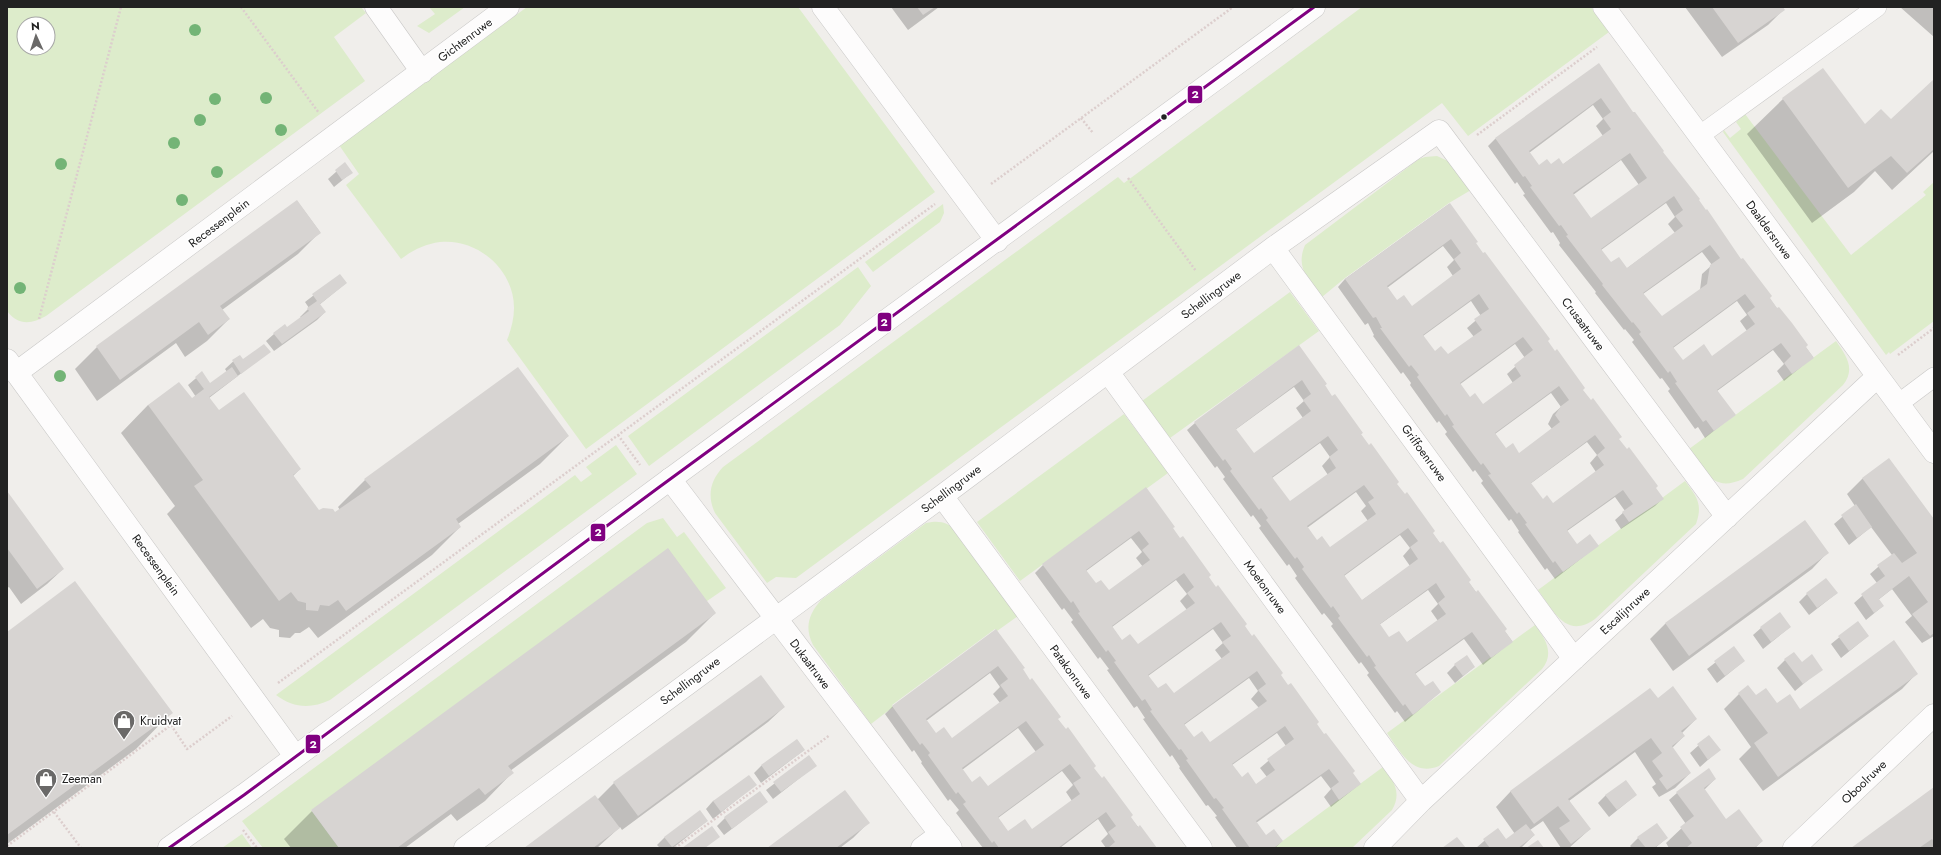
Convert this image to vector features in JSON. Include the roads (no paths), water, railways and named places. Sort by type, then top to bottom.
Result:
[{"type":"street","points":[[376,7],[422,72]]},
{"type":"street","name":"Gichtenruwe","points":[[422,72],[508,7]]},
{"type":"street","points":[[824,7],[997,241]]},
{"type":"street","points":[[169,848],[1314,7]]},
{"type":"street","name":"Daaldersruwe","points":[[1604,7],[1875,375],[1934,452]]},
{"type":"street","name":"Recessenplein","points":[[295,756],[12,367],[336,136],[422,72]]},
{"type":"street","name":"Crusaatruwe","points":[[1439,131],[1727,517]]},
{"type":"street","name":"Schellingruwe","points":[[465,848],[942,496],[1273,248],[1439,131]]},
{"type":"street","name":"Griffoenruwe","points":[[1273,248],[1574,658]]},
{"type":"street","name":"Moetonruwe","points":[[1108,372],[1421,802]]},
{"type":"street","name":"Escalijnruwe","points":[[1375,848],[1421,802],[1727,517],[1875,375]]},
{"type":"street","name":"Dukaatruwe","points":[[664,484],[775,618],[946,841]]},
{"type":"street","name":"Patakonruwe","points":[[942,496],[1201,848]]},
{"type":"street","name":"Oboolruwe","points":[[1794,848],[1934,715]]},
{"type":"street","points":[[922,848],[946,841]]},
{"type":"lane","points":[[1700,136],[1877,7]]},
{"type":"lane","points":[[1898,404],[1934,377]]},
{"type":"place","name":"Kruidvat","points":[[124,740]]},
{"type":"place","name":"Zeeman","points":[[46,798]]}]
